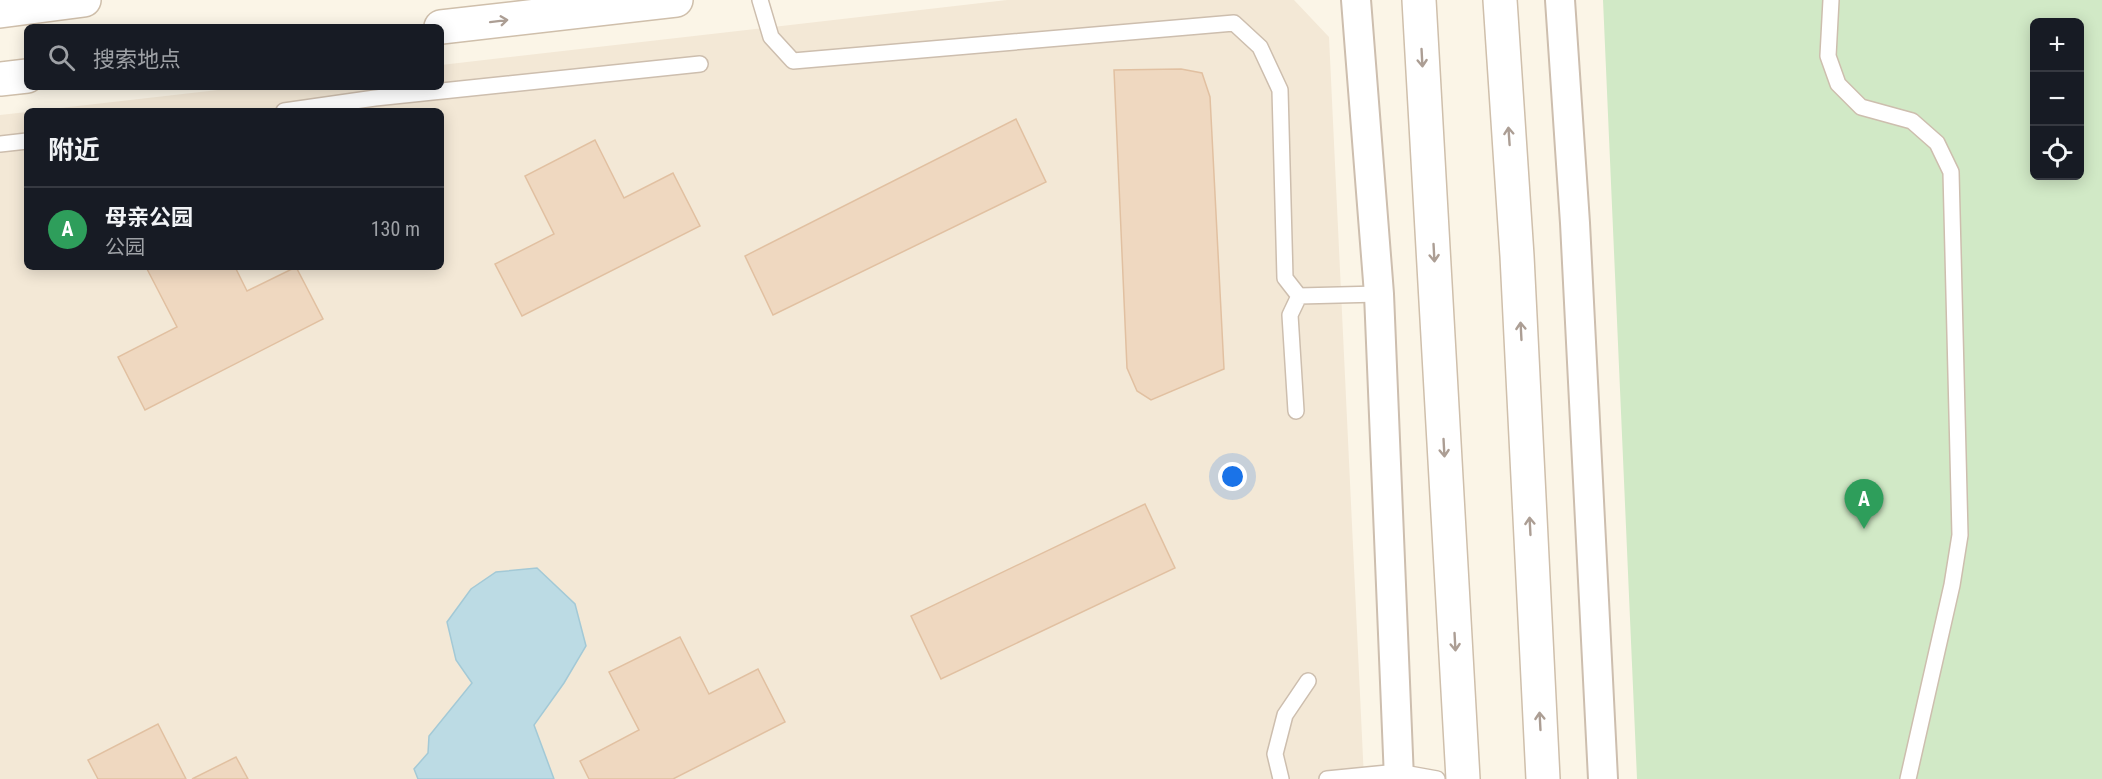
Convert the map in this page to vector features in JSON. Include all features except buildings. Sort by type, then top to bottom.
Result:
[{"type":"street","points":[[0,11],[84,0]]},
{"type":"street","points":[[444,27],[676,0]]},
{"type":"street","points":[[1356,0],[1379,294],[1398,775]]},
{"type":"street","points":[[1419,0],[1463,779]]},
{"type":"street","points":[[1500,0],[1517,256],[1543,779]]},
{"type":"street","points":[[1560,0],[1575,223],[1603,779]]},
{"type":"street","points":[[0,79],[24,76]]},
{"type":"lane","points":[[760,0],[771,37],[793,61],[1234,23],[1260,47],[1280,90],[1285,278],[1299,296]]},
{"type":"lane","points":[[1831,0],[1828,56],[1838,84],[1861,107],[1912,121],[1937,143],[1951,172],[1960,535],[1952,585],[1908,779]]},
{"type":"lane","points":[[318,108],[375,98],[700,64]]},
{"type":"lane","points":[[0,144],[24,141]]},
{"type":"lane","points":[[1299,296],[1379,294]]},
{"type":"lane","points":[[1296,411],[1290,315],[1299,296]]},
{"type":"lane","points":[[1281,779],[1275,754],[1285,715],[1308,681]]},
{"type":"lane","points":[[1327,779],[1398,775],[1437,779]]},
{"type":"shaded area","points":[[1007,0],[1294,0],[1329,37],[1364,779],[0,779],[0,115],[24,112],[24,270],[444,270],[444,108],[60,108],[218,90],[444,90],[444,65]]},
{"type":"green space","points":[[1603,0],[2102,0],[2102,779],[1637,779]]},
{"type":"water","points":[[537,568],[575,604],[586,646],[564,683],[534,725],[554,779],[418,779],[414,769],[428,753],[429,736],[472,683],[456,660],[447,622],[471,589],[496,572]]},
{"type":"place","name":"母亲公园","points":[[1864,529]]}]
